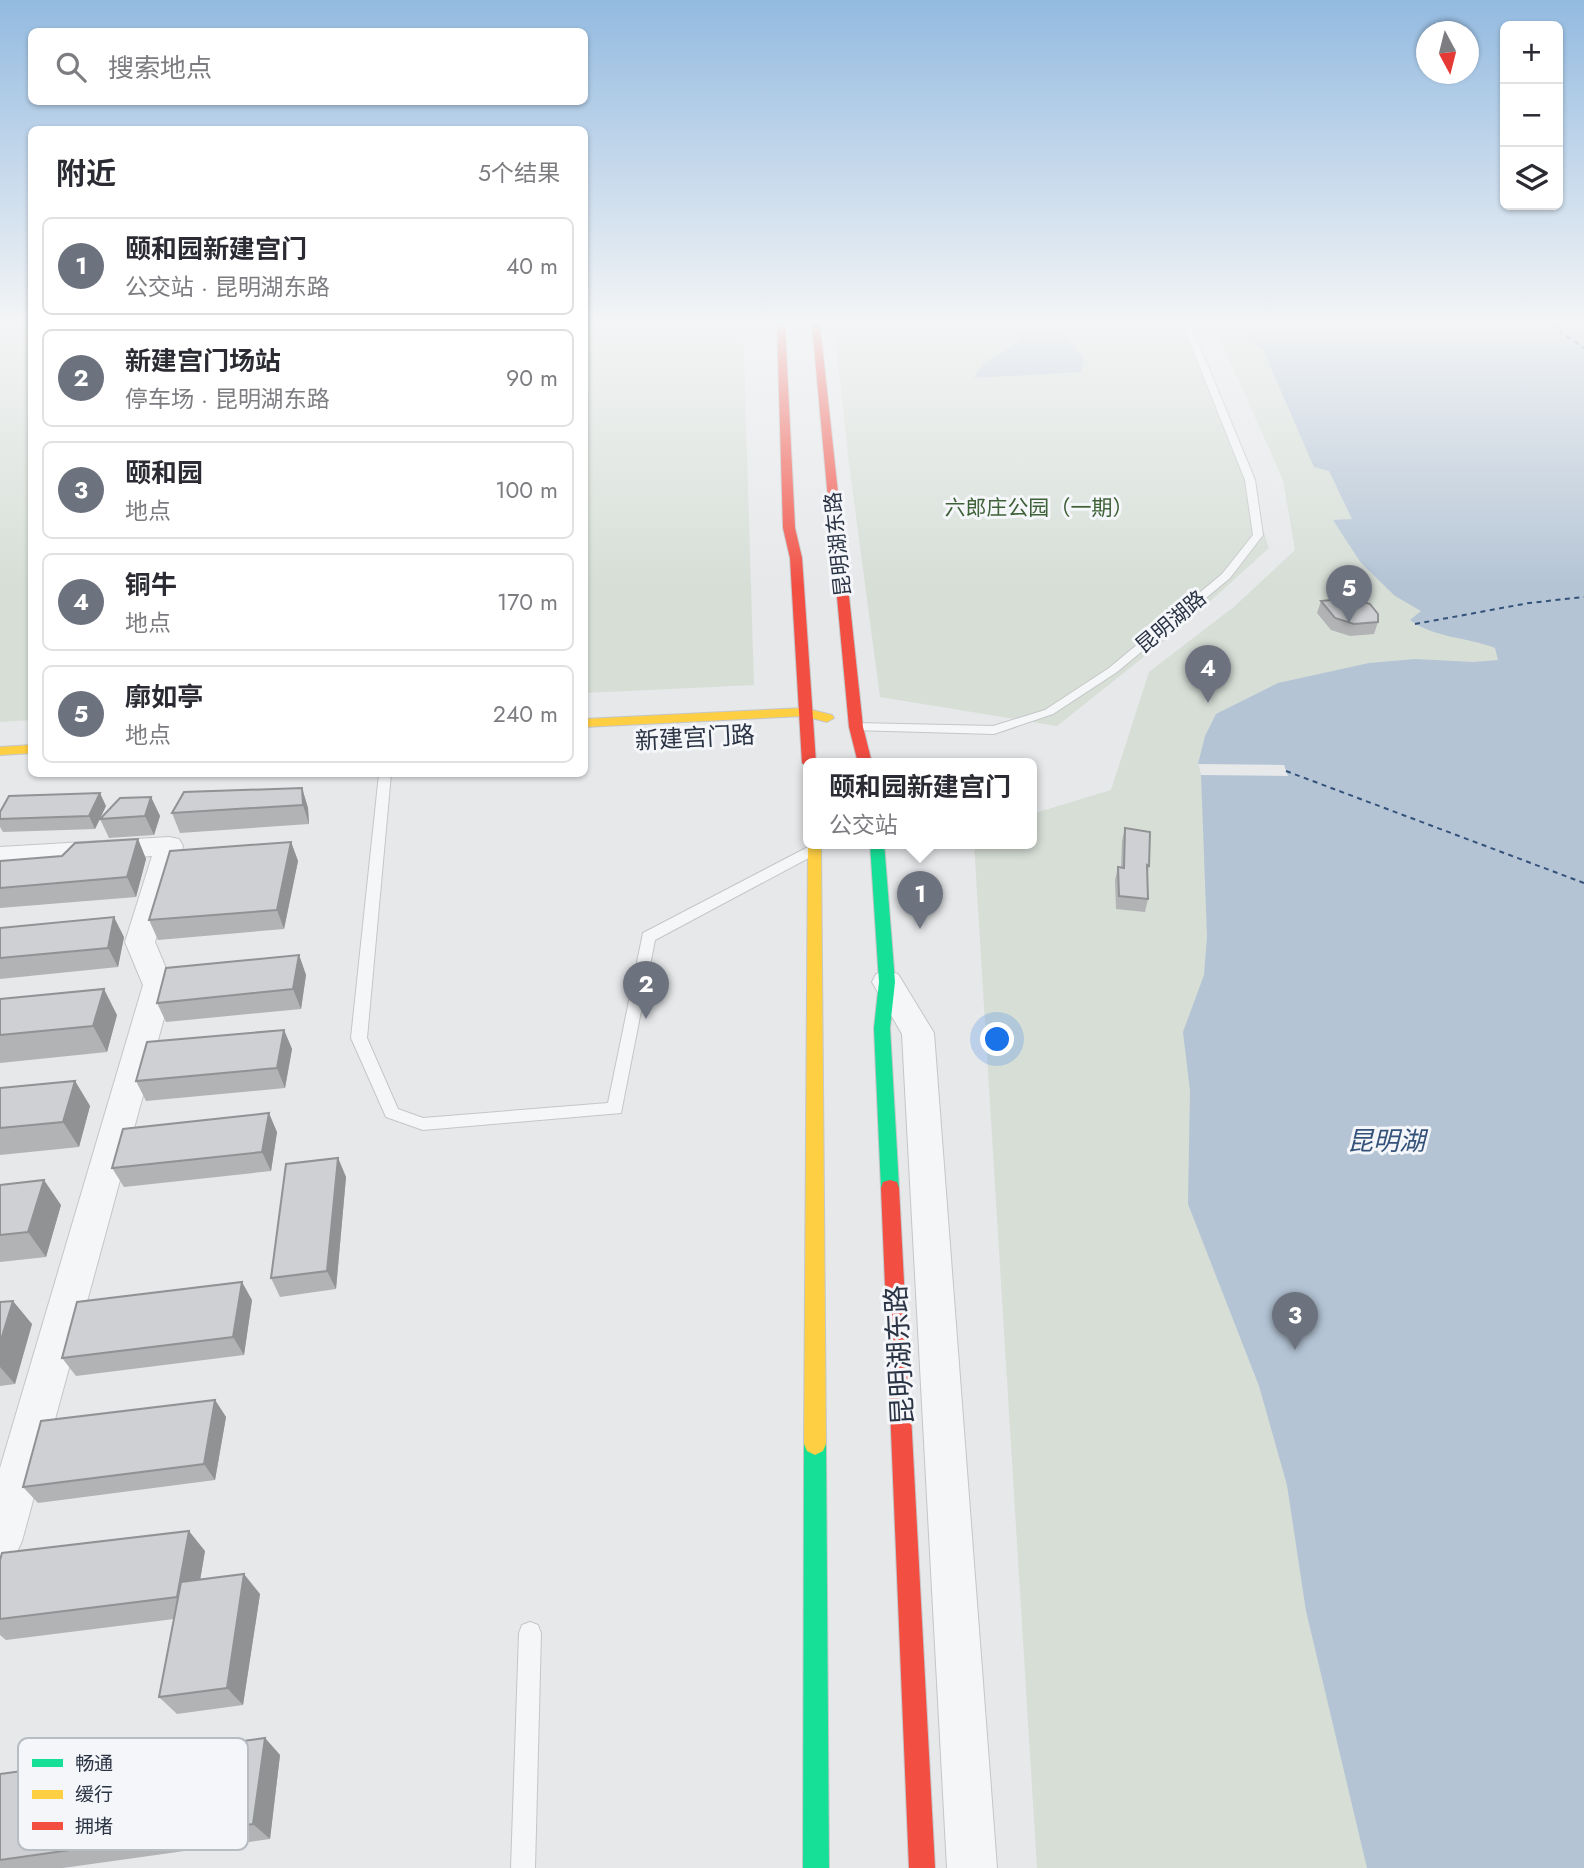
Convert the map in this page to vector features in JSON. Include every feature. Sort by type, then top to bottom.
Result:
[{"type":"main road","name":"昆明湖东路","points":[[784,412],[789,528],[796,558],[804,712],[798,733],[807,758]]},
{"type":"main road","name":"昆明湖东路","points":[[825,412],[856,727],[864,758]]},
{"type":"main road","name":"新建宫门路","points":[[588,723],[804,712],[856,727]]},
{"type":"main road","points":[[798,733],[856,727]]},
{"type":"main road","points":[[0,751],[28,749]]},
{"type":"main road","points":[[814,849],[816,1868]]},
{"type":"main road","name":"昆明湖东路","points":[[877,849],[887,982],[882,1028],[922,1868]]},
{"type":"street","points":[[0,856],[169,846],[140,942],[158,985],[0,1541]]},
{"type":"street","points":[[887,982],[918,1033],[972,1868]]},
{"type":"lane","name":"昆明湖路","points":[[856,727],[994,730],[1049,712],[1113,670],[1226,576],[1258,535],[1250,480],[1222,412]]},
{"type":"lane","points":[[385,777],[359,1038],[392,1112],[423,1124],[615,1109],[648,937],[809,849]]},
{"type":"lane","points":[[523,1868],[530,1633]]},
{"type":"green space","points":[[0,412],[28,412],[28,720],[0,722]]},
{"type":"green space","points":[[588,412],[746,412],[754,685],[588,693]]},
{"type":"green space","name":"六郎庄公园（一期）","points":[[843,412],[1222,412],[1269,548],[1185,624],[1057,726],[880,697]]},
{"type":"green space","points":[[1253,412],[1584,412],[1584,1868],[1037,1868],[974,849],[1037,849],[1037,812],[1111,790],[1149,672],[1235,606],[1295,550],[1283,480]]},
{"type":"water","name":"昆明湖","points":[[1290,412],[1584,412],[1584,1868],[1367,1868],[1306,1611],[1287,1485],[1259,1386],[1188,1204],[1190,1091],[1183,1032],[1204,975],[1207,936],[1201,775],[1198,764],[1205,736],[1216,714],[1278,683],[1369,663],[1415,659],[1473,662],[1498,660],[1495,648],[1440,634],[1410,620],[1421,611],[1395,596],[1361,563],[1333,520],[1352,519],[1329,471],[1314,467]]},
{"type":"pier","points":[[1198,764],[1284,765],[1288,776],[1201,775]]},
{"type":"building","points":[[1351,598],[1370,604],[1378,614],[1378,622],[1354,624],[1335,618],[1321,601]]},
{"type":"building","points":[[302,788],[303,805],[172,813],[184,792]]},
{"type":"building","points":[[100,793],[89,816],[0,819],[0,812],[9,796]]},
{"type":"building","points":[[151,797],[145,816],[100,819],[120,798]]},
{"type":"building","points":[[1125,828],[1150,832],[1148,899],[1119,896],[1118,867],[1124,868]]},
{"type":"building","points":[[138,839],[127,877],[0,888],[0,861],[62,856],[75,843]]},
{"type":"building","points":[[291,842],[277,910],[149,920],[170,851]]},
{"type":"building","points":[[114,917],[108,948],[0,958],[0,928]]},
{"type":"building","points":[[299,955],[293,989],[157,1003],[166,968]]},
{"type":"building","points":[[104,989],[93,1026],[0,1035],[0,999]]},
{"type":"building","points":[[284,1030],[277,1068],[136,1081],[147,1042]]},
{"type":"building","points":[[75,1081],[63,1122],[0,1128],[0,1088]]},
{"type":"building","points":[[269,1113],[262,1152],[112,1168],[123,1129]]},
{"type":"building","points":[[338,1158],[327,1271],[271,1278],[286,1164]]},
{"type":"building","points":[[44,1180],[28,1232],[0,1235],[0,1185]]},
{"type":"building","points":[[242,1282],[233,1337],[62,1358],[77,1302]]},
{"type":"building","points":[[13,1301],[0,1343],[0,1302]]},
{"type":"building","points":[[215,1400],[204,1464],[23,1487],[41,1421]]},
{"type":"building","points":[[189,1531],[177,1597],[0,1619],[2,1553]]},
{"type":"building","points":[[244,1574],[227,1688],[159,1697],[181,1582]]},
{"type":"building","points":[[265,1738],[253,1824],[248,1825],[248,1740]]},
{"type":"building","points":[[18,1772],[18,1850],[70,1850],[0,1860],[0,1774]]},
{"type":"ferry route","points":[[1415,624],[1529,603],[1584,597]]},
{"type":"ferry route","points":[[1286,771],[1584,883]]},
{"type":"traffic: fast","points":[[877,849],[887,982],[882,1028],[890,1188]]},
{"type":"traffic: fast","points":[[815,1444],[816,1868]]},
{"type":"traffic: slow","points":[[588,723],[804,712],[827,718]]},
{"type":"traffic: slow","points":[[0,751],[28,749]]},
{"type":"traffic: slow","points":[[814,849],[815,1444]]},
{"type":"traffic: jam","points":[[784,412],[789,528],[796,558],[809,758]]},
{"type":"traffic: jam","points":[[825,412],[856,727],[864,758]]},
{"type":"traffic: jam","points":[[890,1188],[922,1868]]},
{"type":"place","name":"廓如亭","points":[[1349,623]]},
{"type":"place","name":"铜牛","points":[[1208,703]]},
{"type":"place","name":"颐和园新建宫门","points":[[920,929]]},
{"type":"place","name":"新建宫门场站","points":[[646,1019]]},
{"type":"place","name":"颐和园","points":[[1295,1350]]}]
